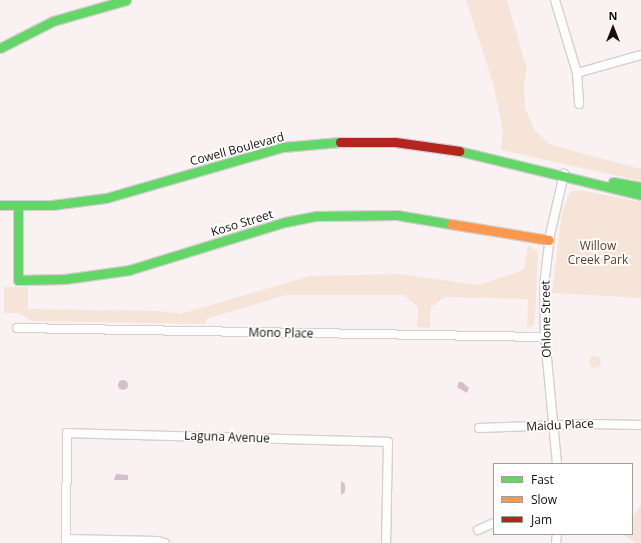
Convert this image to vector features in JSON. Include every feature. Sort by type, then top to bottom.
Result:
[{"type":"street","points":[[0,48],[53,22],[126,0]]},
{"type":"street","points":[[555,0],[577,73],[579,104]]},
{"type":"street","points":[[577,73],[641,55]]},
{"type":"street","name":"Cowell Boulevard","points":[[0,205],[52,206],[106,198],[245,156],[320,143],[357,141],[426,145],[564,174],[641,195]]},
{"type":"street","name":"Ohlone Street","points":[[557,463],[544,337],[544,286],[549,240],[564,174]]},
{"type":"street","name":"Cowell Boulevard","points":[[576,177],[641,187]]},
{"type":"street","name":"Koso Street","points":[[18,206],[18,280],[65,279],[130,270],[285,222],[317,216],[397,215],[549,240]]},
{"type":"street","name":"Mono Place","points":[[17,328],[544,337]]},
{"type":"street","name":"Maidu Place","points":[[479,428],[591,424],[641,425]]},
{"type":"street","name":"Laguna Avenue","points":[[66,541],[67,433],[388,442],[386,543]]},
{"type":"street","points":[[478,530],[493,523]]},
{"type":"street","points":[[66,541],[157,541],[165,543]]},
{"type":"green space","points":[[466,0],[507,0],[527,69],[524,83],[525,108],[535,131],[551,145],[641,169],[641,181],[501,150],[503,130],[493,83]]},
{"type":"green space","name":"Willow Creek Park","points":[[579,190],[641,202],[641,298],[552,293],[562,212],[571,192]]},
{"type":"green space","points":[[528,245],[537,251],[538,257],[535,319],[534,325],[527,329],[528,299],[445,297],[431,307],[430,328],[417,327],[418,307],[404,295],[286,295],[206,319],[206,324],[32,321],[19,313],[4,313],[4,287],[28,287],[28,309],[160,311],[180,314],[310,276],[400,274],[478,285],[524,270]]},
{"type":"green space","points":[[593,356],[597,356],[601,362],[597,368],[593,368],[589,364],[589,360]]},
{"type":"green space","points":[[641,505],[641,543],[635,543],[623,535],[633,535],[633,516]]},
{"type":"shaded area","points":[[123,380],[128,385],[123,390],[118,385]]},
{"type":"shaded area","points":[[459,382],[462,382],[469,388],[467,393],[457,387]]},
{"type":"shaded area","points":[[116,474],[128,475],[128,480],[114,480]]},
{"type":"shaded area","points":[[341,481],[345,484],[345,492],[341,495]]},
{"type":"traffic: fast","points":[[0,48],[53,21],[126,0]]},
{"type":"traffic: fast","points":[[0,205],[52,205],[106,198],[283,147],[340,142]]},
{"type":"traffic: fast","points":[[459,151],[641,195]]},
{"type":"traffic: fast","points":[[613,182],[641,187]]},
{"type":"traffic: fast","points":[[18,206],[18,280],[65,279],[129,270],[285,222],[317,216],[397,215],[451,224]]},
{"type":"traffic: slow","points":[[451,224],[549,240]]},
{"type":"traffic: jam","points":[[340,142],[395,142],[459,151]]}]
